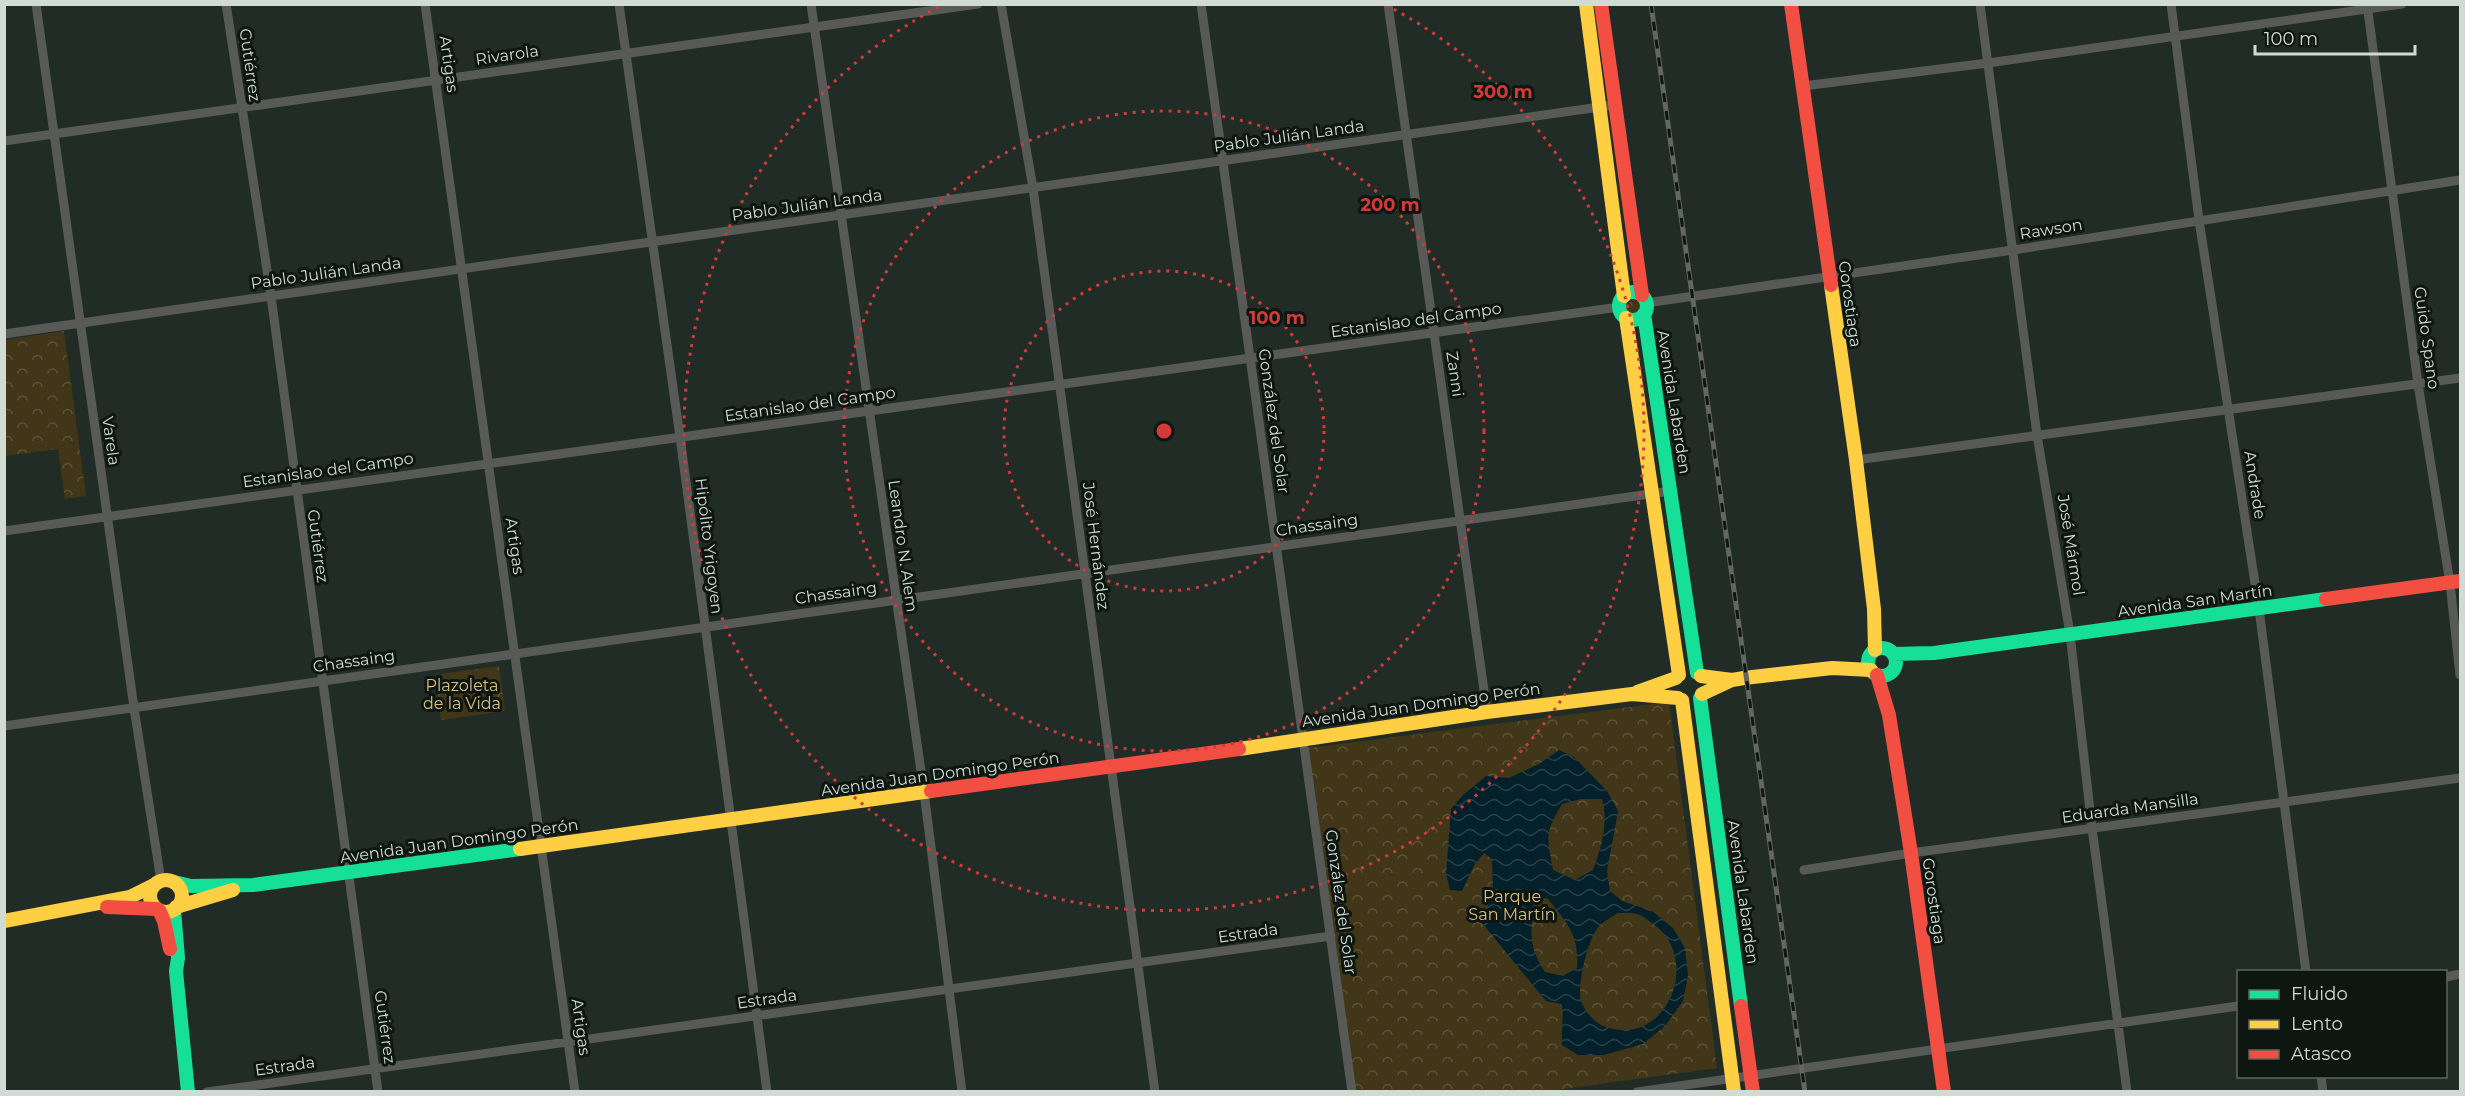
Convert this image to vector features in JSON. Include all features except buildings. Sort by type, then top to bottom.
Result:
[{"type":"main road","name":"Avenida Labarden","points":[[1586,4],[1623,307],[1653,493],[1678,676]]},
{"type":"main road","name":"Avenida Labarden","points":[[1602,4],[1614,105],[1699,675]]},
{"type":"main road","name":"Gorostiaga","points":[[1791,4],[1856,460],[1874,609],[1944,1092]]},
{"type":"main road","points":[[1633,292],[1644,304],[1636,319],[1623,307],[1633,292]]},
{"type":"main road","name":"Avenida San Martín","points":[[1699,675],[1732,680],[1882,662],[2455,582]]},
{"type":"main road","points":[[1680,699],[1692,702],[1701,696],[1704,684],[1699,675],[1687,671],[1678,676],[1674,688],[1680,699],[1733,1085]]},
{"type":"main road","name":"Avenida Juan Domingo Perón","points":[[1632,694],[1678,676]]},
{"type":"main road","name":"Avenida San Martín","points":[[1701,696],[1732,680]]},
{"type":"main road","name":"Avenida Juan Domingo Perón","points":[[163,883],[191,886],[252,885],[1111,768],[1487,712],[1632,694],[1680,699]]},
{"type":"main road","name":"Avenida Labarden","points":[[1701,696],[1753,1092]]},
{"type":"main road","points":[[163,883],[150,899],[164,921],[172,959],[177,971]]},
{"type":"main road","points":[[4,921],[130,897],[163,883],[180,891],[181,896],[175,908],[169,912],[111,906],[81,908]]},
{"type":"main road","name":"Avenida Juan Domingo Perón","points":[[175,908],[252,885]]},
{"type":"main road","points":[[175,908],[177,971],[188,1092]]},
{"type":"street","name":"Varela","points":[[36,4],[134,708],[163,883]]},
{"type":"street","name":"Gutiérrez","points":[[226,4],[271,296],[295,490],[378,1092]]},
{"type":"street","name":"Artigas","points":[[425,4],[575,1092]]},
{"type":"street","name":"Hipólito Yrigoyen","points":[[619,4],[732,819],[767,1092]]},
{"type":"street","name":"Leandro N. Alem","points":[[811,4],[870,411],[894,600],[924,792],[947,989],[962,1092]]},
{"type":"street","name":"Rivarola","points":[[4,141],[978,4]]},
{"type":"street","name":"José Hernández","points":[[1002,4],[1033,188],[1155,1092]]},
{"type":"street","name":"González del Solar","points":[[1201,4],[1352,1092]]},
{"type":"street","name":"Zanni","points":[[1388,4],[1487,712]]},
{"type":"street","name":"José Mármol","points":[[1980,4],[2037,435],[2070,634],[2092,828],[2127,1092]]},
{"type":"street","name":"Andrade","points":[[2171,4],[2199,220],[2259,609],[2306,970]]},
{"type":"street","points":[[1803,86],[1988,63],[2367,7],[2402,4]]},
{"type":"street","name":"Guido Spano","points":[[2367,7],[2418,384],[2455,582],[2460,675]]},
{"type":"street","name":"Pablo Julián Landa","points":[[4,334],[1614,105]]},
{"type":"street","name":"Rawson","points":[[1644,304],[2013,250],[2460,180]]},
{"type":"street","name":"Estanislao del Campo","points":[[4,531],[1623,307]]},
{"type":"street","points":[[1856,460],[2460,378]]},
{"type":"street","name":"Chassaing","points":[[4,726],[1671,491]]},
{"type":"street","name":"Eduarda Mansilla","points":[[1804,870],[1911,853],[2460,778]]},
{"type":"street","name":"Estrada","points":[[207,1092],[1331,936]]},
{"type":"street","points":[[1637,1092],[1733,1085],[1750,1076],[2237,1006]]},
{"type":"green space","points":[[1635,300],[1643,308],[1635,316],[1627,308]]},
{"type":"green space","points":[[64,331],[86,496],[65,499],[58,449],[4,456],[5,340]]},
{"type":"green space","name":"Plazoleta de la Vida","points":[[499,666],[505,711],[441,720],[435,675]]},
{"type":"green space","name":"Parque San Martín","points":[[1669,702],[1717,1068],[1541,1092],[1353,1091],[1308,748]]},
{"type":"water","points":[[1559,750],[1574,757],[1607,791],[1618,811],[1607,871],[1610,891],[1622,901],[1652,911],[1673,928],[1685,948],[1688,975],[1683,1001],[1666,1025],[1643,1044],[1604,1055],[1578,1055],[1562,1045],[1562,1004],[1546,1001],[1482,923],[1493,891],[1492,859],[1484,853],[1475,864],[1462,891],[1450,890],[1446,874],[1451,809],[1463,795],[1486,776],[1509,778],[1539,764]],"holes":[[[1581,799],[1602,799],[1605,817],[1601,844],[1593,870],[1575,880],[1553,870],[1548,836],[1552,822],[1562,804]],[[1547,898],[1566,922],[1574,938],[1577,968],[1563,976],[1545,972],[1535,954],[1531,929],[1534,899]],[[1618,913],[1641,915],[1668,939],[1675,958],[1676,978],[1670,998],[1659,1015],[1643,1026],[1624,1030],[1601,1025],[1589,1015],[1581,1001],[1582,973],[1587,951],[1595,932]]]},
{"type":"railway","points":[[1651,4],[1805,1092]]},
{"type":"traffic: fast","points":[[1633,292],[1643,296],[1647,306],[1643,316],[1633,320],[1623,316],[1619,306],[1623,296],[1633,292]]},
{"type":"traffic: fast","points":[[1644,314],[1697,673]]},
{"type":"traffic: fast","points":[[1893,654],[1934,653],[2326,599]]},
{"type":"traffic: fast","points":[[1882,648],[1892,652],[1896,662],[1892,672],[1882,676],[1872,672],[1868,662],[1872,652],[1882,648]]},
{"type":"traffic: fast","points":[[1700,698],[1741,1006]]},
{"type":"traffic: fast","points":[[174,882],[191,886],[253,885],[520,849]]},
{"type":"traffic: fast","points":[[174,910],[178,958],[176,971],[188,1092]]},
{"type":"traffic: slow","points":[[1586,4],[1624,296]]},
{"type":"traffic: slow","points":[[1831,285],[1874,609],[1875,650]]},
{"type":"traffic: slow","points":[[1626,318],[1679,675]]},
{"type":"traffic: slow","points":[[1702,694],[1732,680],[1744,678],[1832,668],[1871,670]]},
{"type":"traffic: slow","points":[[1701,676],[1732,680]]},
{"type":"traffic: slow","points":[[1637,692],[1676,678]]},
{"type":"traffic: slow","points":[[1239,749],[1487,712],[1632,694],[1678,698]]},
{"type":"traffic: slow","points":[[1682,700],[1734,1092]]},
{"type":"traffic: slow","points":[[520,849],[931,791]]},
{"type":"traffic: slow","points":[[166,880],[177,885],[182,896],[177,907],[166,912],[155,907],[150,896],[155,885],[166,880]]},
{"type":"traffic: slow","points":[[4,921],[130,897],[154,885]]},
{"type":"traffic: slow","points":[[176,907],[233,890]]},
{"type":"traffic: jam","points":[[1601,4],[1642,295]]},
{"type":"traffic: jam","points":[[1791,4],[1831,285]]},
{"type":"traffic: jam","points":[[2326,599],[2460,581]]},
{"type":"traffic: jam","points":[[1877,675],[1889,715],[1911,853],[1944,1092]]},
{"type":"traffic: jam","points":[[931,791],[1239,749]]},
{"type":"traffic: jam","points":[[107,907],[157,909]]},
{"type":"traffic: jam","points":[[159,910],[164,921],[170,949]]},
{"type":"traffic: jam","points":[[1741,1006],[1753,1092]]}]
